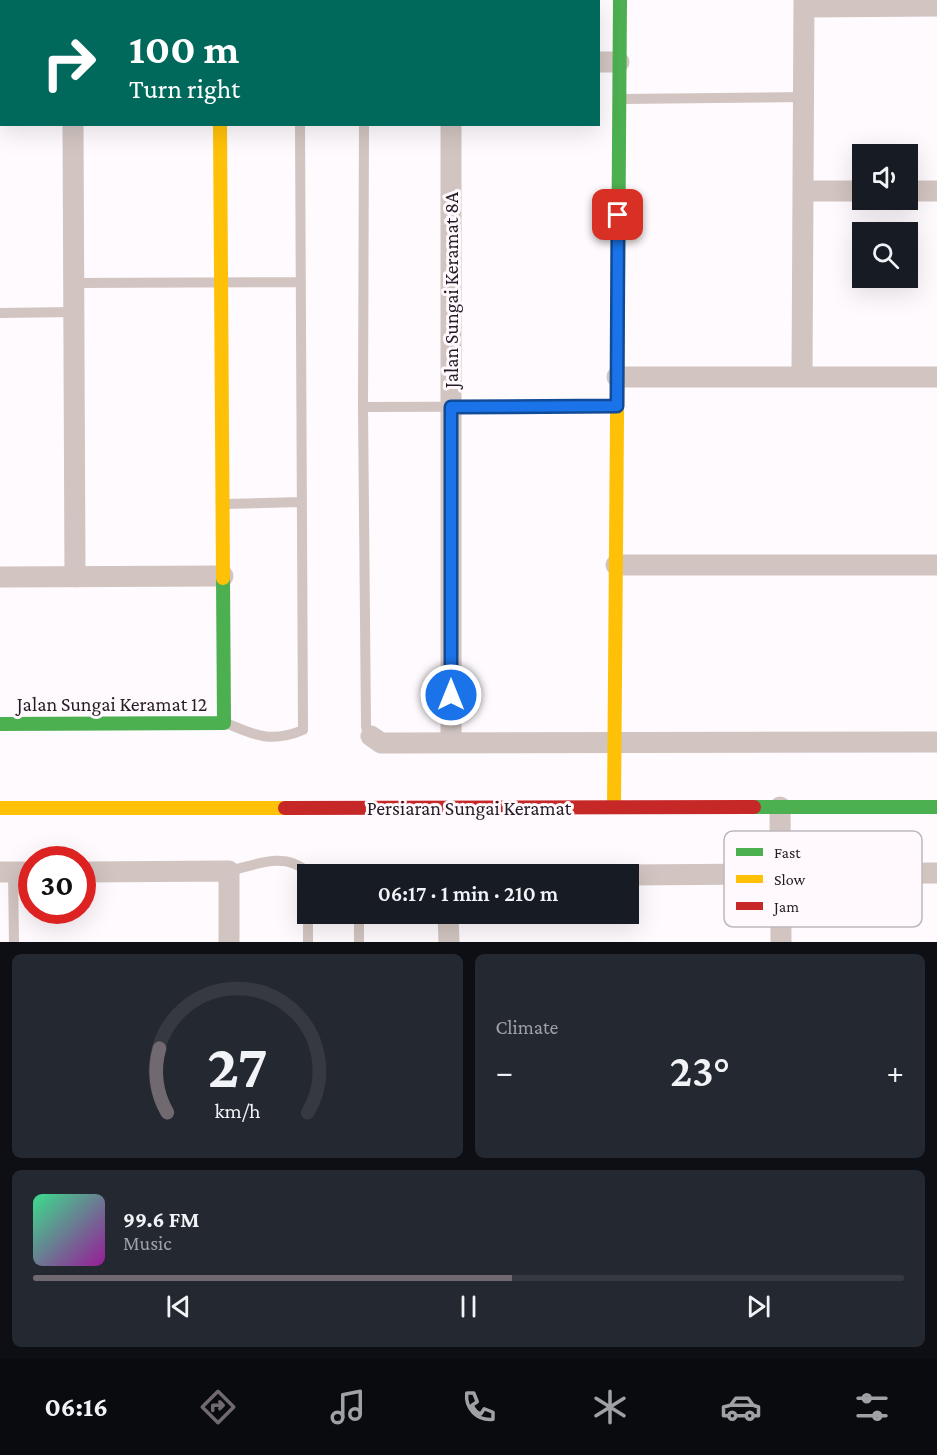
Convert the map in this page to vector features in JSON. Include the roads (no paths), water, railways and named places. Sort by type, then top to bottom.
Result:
[{"type":"street","points":[[614,807],[619,99],[609,62],[620,0]]},
{"type":"street","points":[[802,377],[804,3],[937,6]]},
{"type":"street","points":[[73,126],[75,577]]},
{"type":"street","points":[[220,126],[224,723]]},
{"type":"street","name":"Jalan Sungai Keramat 8A","points":[[451,126],[451,743]]},
{"type":"street","points":[[803,191],[852,191]]},
{"type":"street","points":[[918,191],[937,191]]},
{"type":"street","points":[[617,378],[937,377]]},
{"type":"street","points":[[616,565],[937,565]]},
{"type":"street","points":[[0,577],[223,576]]},
{"type":"street","name":"Jalan Sungai Keramat 12","points":[[0,724],[224,723]]},
{"type":"street","points":[[371,736],[381,742],[451,743],[937,742]]},
{"type":"street","points":[[780,807],[780,831]]},
{"type":"street","name":"Persiaran Sungai Keramat","points":[[0,808],[937,807]]},
{"type":"street","points":[[96,872],[229,871],[229,942]]},
{"type":"street","points":[[639,875],[724,874]]},
{"type":"street","points":[[448,924],[449,942]]},
{"type":"lane","points":[[619,99],[804,97]]},
{"type":"lane","points":[[224,723],[259,736],[279,738],[303,730],[300,126]]},
{"type":"lane","points":[[364,126],[363,407],[366,727],[371,736]]},
{"type":"lane","points":[[74,283],[301,282]]},
{"type":"lane","points":[[0,313],[74,312]]},
{"type":"lane","points":[[363,407],[617,406]]},
{"type":"lane","points":[[222,504],[302,502]]},
{"type":"lane","points":[[229,871],[271,861],[289,860],[298,864]]},
{"type":"lane","points":[[14,942],[15,872]]},
{"type":"lane","points":[[308,924],[308,942]]},
{"type":"lane","points":[[359,924],[359,942]]}]
